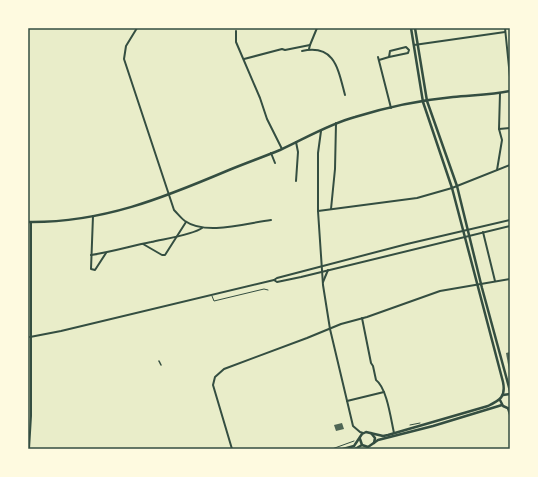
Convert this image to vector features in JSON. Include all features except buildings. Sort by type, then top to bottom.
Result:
[{"type":"main road","points":[[411,28],[416,44],[427,101],[457,186],[481,284],[510,391]]},
{"type":"main road","points":[[343,449],[354,446],[363,433],[371,433],[382,436],[394,434],[477,410],[500,399],[504,391],[503,382],[452,188],[423,102],[415,28]]},
{"type":"main road","points":[[30,222],[58,221],[93,216],[139,205],[169,195],[282,149],[336,123],[355,116],[427,101],[510,91]]},
{"type":"main road","points":[[503,395],[510,394]]},
{"type":"main road","points":[[500,399],[502,405],[509,409]]},
{"type":"main road","points":[[360,439],[362,445],[368,448],[378,440],[412,432],[502,405]]},
{"type":"main road","points":[[371,433],[375,438],[374,443]]},
{"type":"main road","points":[[356,449],[362,445]]},
{"type":"street","points":[[137,28],[126,46],[124,59],[174,210],[186,222],[202,228],[216,228],[271,220]]},
{"type":"street","points":[[309,49],[317,28]]},
{"type":"street","points":[[505,28],[510,77]]},
{"type":"street","points":[[236,31],[236,42],[260,98],[267,119],[282,149]]},
{"type":"street","points":[[416,44],[505,32]]},
{"type":"street","points":[[506,38],[510,37]]},
{"type":"street","points":[[244,59],[282,49],[286,50],[310,45]]},
{"type":"street","points":[[389,57],[390,51],[406,47],[409,50],[408,53],[389,57],[378,59],[391,108]]},
{"type":"street","points":[[302,51],[309,49],[320,50],[330,56],[338,70],[346,95]]},
{"type":"street","points":[[497,170],[502,140],[499,129],[500,93]]},
{"type":"street","points":[[331,209],[335,169],[336,123]]},
{"type":"street","points":[[499,129],[510,128]]},
{"type":"street","points":[[321,131],[318,152],[318,211],[323,285],[330,328],[353,426],[363,433]]},
{"type":"street","points":[[296,142],[298,152],[296,181]]},
{"type":"street","points":[[271,153],[275,163]]},
{"type":"street","points":[[318,211],[417,198],[452,188],[510,165]]},
{"type":"street","points":[[93,216],[90,268],[95,270],[106,253]]},
{"type":"street","points":[[30,337],[68,330],[274,280],[276,278],[431,238],[510,220]]},
{"type":"street","points":[[29,449],[31,416],[29,378],[30,222]]},
{"type":"street","points":[[143,244],[164,256],[186,222]]},
{"type":"street","points":[[274,280],[277,282],[510,226]]},
{"type":"street","points":[[91,255],[106,253],[198,231],[202,228]]},
{"type":"street","points":[[483,232],[496,282]]},
{"type":"street","points":[[431,238],[433,244]]},
{"type":"street","points":[[396,247],[397,254]]},
{"type":"street","points":[[100,254],[102,259]]},
{"type":"street","points":[[338,262],[339,267]]},
{"type":"street","points":[[323,285],[328,270]]},
{"type":"street","points":[[232,449],[214,388],[214,380],[218,374],[228,367],[330,328],[440,291],[510,279]]},
{"type":"street","points":[[362,318],[371,363],[376,380],[380,383],[384,392],[394,434]]},
{"type":"street","points":[[160,361],[161,365]]},
{"type":"street","points":[[347,401],[384,392]]},
{"type":"street","points":[[509,409],[510,415]]},
{"type":"lane","points":[[212,294],[214,301],[264,289],[268,290]]},
{"type":"path","points":[[404,428],[424,422]]},
{"type":"path","points":[[332,449],[356,440]]}]
